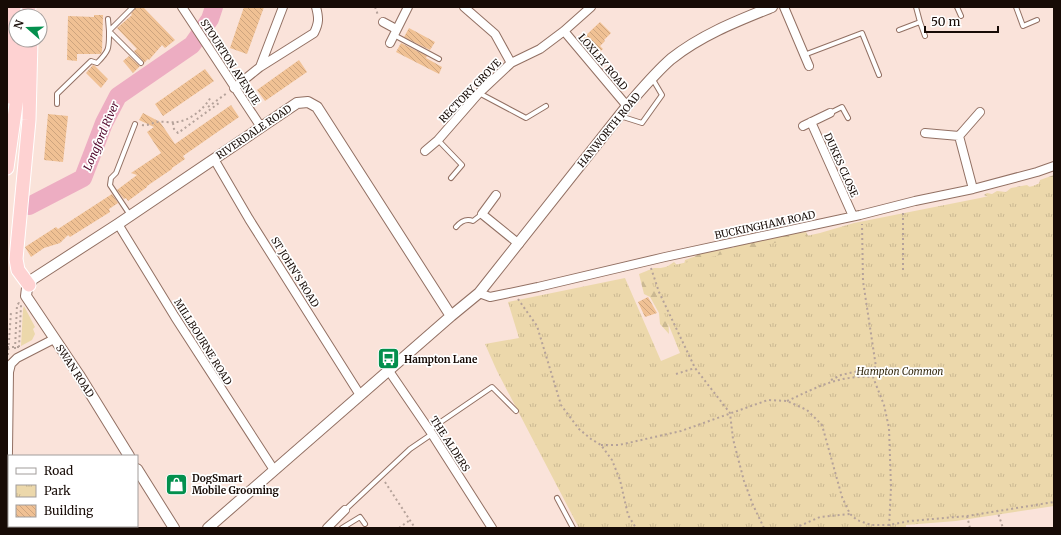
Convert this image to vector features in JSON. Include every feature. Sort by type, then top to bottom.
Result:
[{"type":"highway","points":[[7,136],[14,7]]},
{"type":"highway","points":[[7,168],[24,48]]},
{"type":"highway","points":[[29,285],[18,270],[16,259],[29,120],[31,48]]},
{"type":"street","name":"STOURTON AVENUE","points":[[182,7],[261,127]]},
{"type":"street","points":[[260,67],[282,7]]},
{"type":"street","points":[[234,88],[260,67],[314,33],[318,27],[319,18],[316,7]]},
{"type":"street","points":[[390,43],[408,7]]},
{"type":"street","points":[[464,7],[495,34],[511,63]]},
{"type":"street","name":"RECTORY GROVE","points":[[425,151],[438,140],[480,93],[511,63],[540,48],[591,7]]},
{"type":"street","name":"HANWORTH ROAD","points":[[479,293],[627,106],[652,78],[672,59],[689,47],[724,27],[772,7]]},
{"type":"street","points":[[784,7],[809,66]]},
{"type":"street","points":[[383,22],[395,32]]},
{"type":"street","name":"LOXLEY ROAD","points":[[564,30],[627,106]]},
{"type":"street","name":"RIVERDALE ROAD","points":[[29,285],[32,279],[118,224],[297,103],[308,102],[317,107],[451,316]]},
{"type":"street","points":[[958,136],[980,112]]},
{"type":"street","name":"DUKES CLOSE","points":[[830,113],[807,124],[856,215]]},
{"type":"street","points":[[925,133],[958,136]]},
{"type":"street","points":[[958,136],[973,190]]},
{"type":"street","name":"ST JOHN'S ROAD","points":[[214,159],[249,219],[360,395]]},
{"type":"street","name":"BUCKINGHAM ROAD","points":[[479,293],[490,297],[902,204],[973,190],[1054,166]]},
{"type":"street","points":[[496,195],[482,214],[519,244]]},
{"type":"street","name":"MILLBOURNE ROAD","points":[[118,224],[175,317],[274,470]]},
{"type":"street","name":"SWAN ROAD","points":[[29,285],[26,296],[79,375],[128,455]]},
{"type":"street","points":[[208,528],[479,293]]},
{"type":"street","points":[[9,455],[11,364],[17,358],[54,339]]},
{"type":"street","name":"THE ALDERS","points":[[389,371],[431,432],[491,528]]},
{"type":"street","points":[[138,471],[174,528]]},
{"type":"street","points":[[327,528],[345,510]]},
{"type":"lane","points":[[109,31],[133,7]]},
{"type":"lane","points":[[916,7],[925,36]]},
{"type":"lane","points":[[957,7],[961,16]]},
{"type":"lane","points":[[1016,7],[1022,26],[1037,20]]},
{"type":"lane","points":[[57,104],[57,94],[91,61],[98,63],[109,50],[108,19]]},
{"type":"lane","points":[[899,30],[920,22]]},
{"type":"lane","points":[[109,31],[142,63]]},
{"type":"lane","points":[[395,32],[439,59]]},
{"type":"lane","points":[[804,55],[862,33],[879,75]]},
{"type":"lane","points":[[619,116],[642,123],[662,95],[652,78]]},
{"type":"lane","points":[[480,93],[526,118],[546,106]]},
{"type":"lane","points":[[830,113],[842,107],[848,118]]},
{"type":"lane","points":[[130,215],[110,185],[111,178],[116,173],[135,124]]},
{"type":"lane","points":[[438,140],[462,165],[451,178]]},
{"type":"lane","points":[[456,227],[464,220],[473,221],[482,214]]},
{"type":"lane","points":[[345,510],[410,449],[492,387],[516,411]]},
{"type":"lane","points":[[557,498],[573,528]]},
{"type":"lane","points":[[342,528],[360,517],[365,524]]},
{"type":"path","points":[[172,122],[174,129],[178,133],[207,108],[234,88]]},
{"type":"path","points":[[207,108],[211,97]]},
{"type":"path","points":[[135,124],[146,126],[158,122],[177,122],[189,118],[219,103]]},
{"type":"path","points":[[902,204],[903,271]]},
{"type":"path","points":[[787,401],[841,375],[876,367],[863,281],[862,224],[856,215]]},
{"type":"path","points":[[649,261],[659,292],[695,368],[730,413],[733,439],[744,481],[764,528]]},
{"type":"path","points":[[512,292],[538,326],[561,405],[578,429],[601,445],[612,460],[620,480],[628,515],[636,528]]},
{"type":"path","points":[[7,347],[19,347],[21,305],[19,304],[17,305],[16,344]]},
{"type":"path","points":[[8,355],[11,312]]},
{"type":"path","points":[[15,351],[23,346]]},
{"type":"path","points":[[676,374],[695,368]]},
{"type":"path","points":[[829,382],[857,376],[872,377],[884,405],[890,428],[891,487],[889,528]]},
{"type":"path","points":[[601,445],[619,445],[681,431],[768,400],[787,401],[807,410],[822,425],[842,497],[850,514],[858,520],[871,525],[968,516],[997,510],[1054,502]]},
{"type":"path","points":[[381,476],[415,528]]},
{"type":"path","points":[[997,510],[1003,528]]},
{"type":"path","points":[[795,528],[820,517],[850,514]]},
{"type":"path","points":[[968,516],[970,528]]},
{"type":"path","points":[[398,528],[410,520]]},
{"type":"green space","points":[[1054,175],[1054,195],[989,197],[984,195],[987,193],[992,194],[997,191],[1006,192],[1011,188],[1027,185],[1031,188],[1039,184],[1040,180]]},
{"type":"green space","name":"Hampton Common","points":[[1054,177],[1054,506],[956,521],[906,525],[906,528],[579,528],[497,371],[485,344],[519,338],[508,302],[625,278],[661,361],[680,353],[647,271],[820,233],[854,223],[1033,186]]},
{"type":"green space","points":[[806,232],[811,241],[668,314],[669,334],[660,324],[659,313],[650,297],[644,294],[639,274],[654,268],[665,268],[674,262],[678,266],[684,265],[685,260],[696,256],[702,249],[714,246],[733,248],[741,241],[763,240]]},
{"type":"green space","points":[[24,306],[35,327],[33,329],[35,334],[32,340],[21,346],[23,309]]},
{"type":"building","points":[[136,7],[143,7],[175,40],[165,48],[162,45],[149,60],[148,59],[144,63],[134,51],[137,49],[117,28],[132,15],[131,14]]},
{"type":"building","points":[[244,7],[264,7],[247,54],[230,48]]},
{"type":"building","points":[[94,15],[103,15],[101,54],[77,54],[77,61],[67,60],[68,16],[94,17]]},
{"type":"building","points":[[600,22],[611,33],[600,46],[603,49],[597,54],[582,39]]},
{"type":"building","points":[[409,28],[435,42],[430,50],[404,37]]},
{"type":"building","points":[[401,43],[427,56],[426,58],[442,67],[439,74],[396,52]]},
{"type":"building","points":[[129,56],[140,66],[133,73],[123,61]]},
{"type":"building","points":[[299,60],[307,72],[265,101],[257,90]]},
{"type":"building","points":[[93,65],[108,79],[101,88],[86,73]]},
{"type":"building","points":[[205,69],[214,81],[163,116],[155,104]]},
{"type":"building","points":[[231,105],[239,117],[183,156],[185,159],[128,201],[126,198],[124,199],[117,190],[137,175],[131,173],[161,153],[147,132],[154,127],[139,120],[143,113],[160,122],[175,144]]},
{"type":"building","points":[[48,114],[68,116],[63,162],[44,160]]},
{"type":"building","points":[[112,194],[118,203],[109,209],[110,212],[70,237],[68,235],[60,243],[44,248],[31,257],[25,247],[56,227],[58,229]]},
{"type":"building","points":[[648,297],[657,313],[645,317],[638,302]]},
{"type":"waterway","name":"Longford River","points":[[29,206],[83,178],[104,123],[118,96],[192,45],[210,19],[214,7]]},
{"type":"place","name":"Hampton Lane","points":[[389,359]]},
{"type":"place","name":"DogSmart Mobile Grooming","points":[[176,484]]}]
